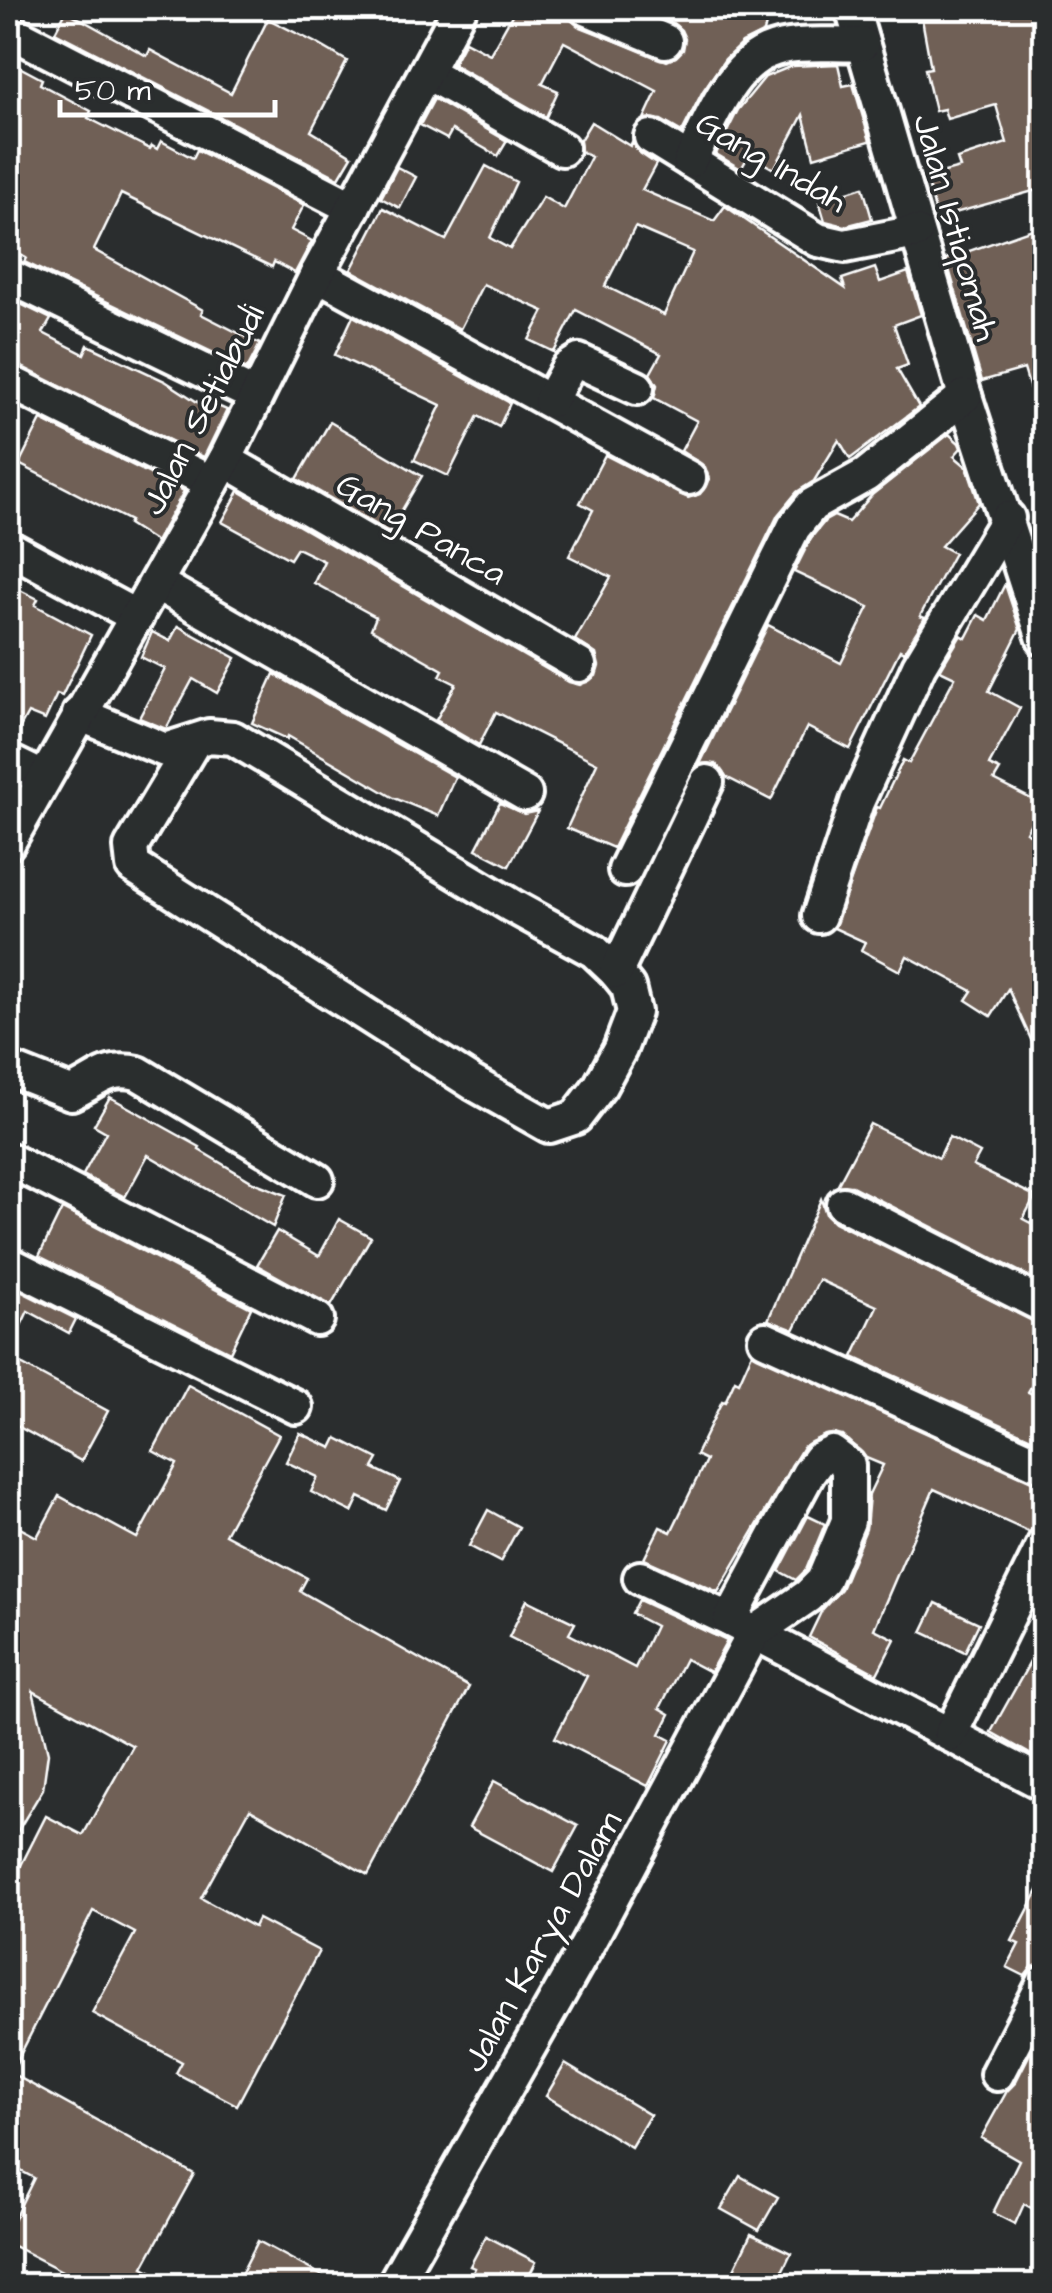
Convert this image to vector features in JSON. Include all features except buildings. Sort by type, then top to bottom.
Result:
[{"type":"street","name":"Jalan Setiabudi","points":[[8,843],[218,472],[317,274],[460,8]]},
{"type":"street","points":[[586,8],[665,41]]},
{"type":"street","name":"Jalan Istiqomah","points":[[852,8],[966,396],[1042,627]]},
{"type":"street","points":[[8,30],[353,208]]},
{"type":"street","points":[[690,161],[724,96],[740,73],[765,53],[786,47],[862,44]]},
{"type":"street","points":[[426,72],[562,149]]},
{"type":"street","name":"Gang Indah","points":[[651,137],[818,240],[867,244],[916,232]]},
{"type":"street","points":[[317,274],[689,478]]},
{"type":"street","points":[[8,276],[256,396]]},
{"type":"street","points":[[550,402],[568,368],[579,360],[638,388]]},
{"type":"street","name":"Gang Panca","points":[[8,381],[218,472],[579,665]]},
{"type":"street","points":[[625,870],[794,527],[812,505],[866,475],[966,396]]},
{"type":"street","points":[[819,916],[857,802],[919,666],[1008,518]]},
{"type":"street","points":[[8,547],[137,617]]},
{"type":"street","points":[[156,583],[525,794]]},
{"type":"street","points":[[79,714],[166,750],[209,736],[232,738],[594,951],[628,988],[634,1012],[600,1086],[576,1117],[548,1126],[133,866],[132,847],[194,742]]},
{"type":"street","points":[[8,760],[43,778]]},
{"type":"street","points":[[616,972],[706,782]]},
{"type":"street","points":[[8,1068],[71,1093],[92,1084],[107,1071],[138,1073],[317,1180]]},
{"type":"street","points":[[8,1159],[317,1319]]},
{"type":"street","points":[[843,1204],[1044,1306]]},
{"type":"street","points":[[8,1263],[296,1407]]},
{"type":"street","points":[[765,1339],[1044,1466]]},
{"type":"street","name":"Jalan Karya Dalam","points":[[393,2286],[586,1947],[742,1626],[757,1574],[808,1474],[819,1459],[832,1453],[848,1465],[848,1521],[823,1581],[808,1596]]},
{"type":"street","points":[[950,1736],[1042,1557]]},
{"type":"street","points":[[757,1574],[808,1596]]},
{"type":"street","points":[[640,1578],[742,1626],[1044,1784]]},
{"type":"street","points":[[742,1626],[808,1596]]},
{"type":"street","points":[[997,2074],[1044,1982]]}]
